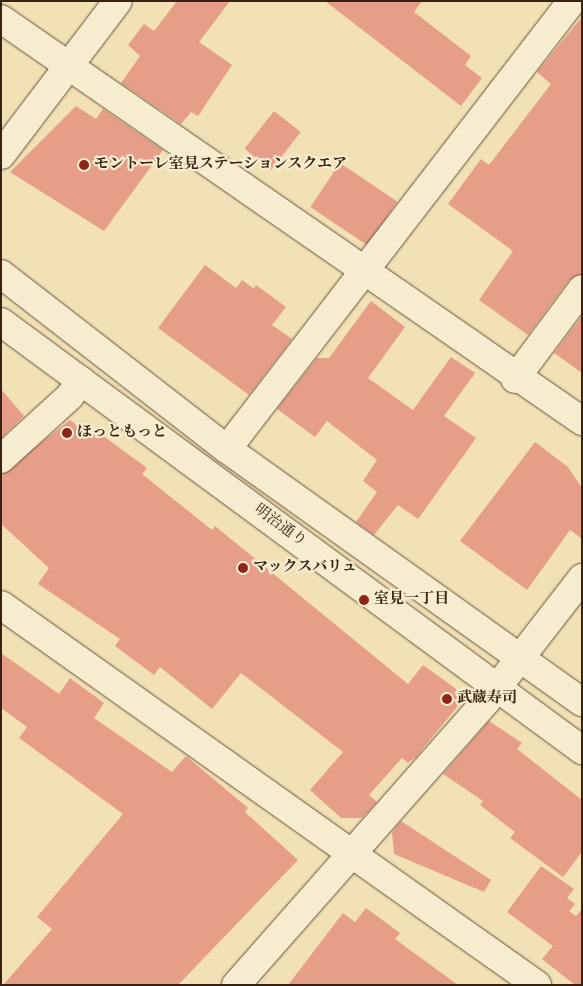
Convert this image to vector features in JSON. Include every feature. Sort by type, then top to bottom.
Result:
[{"type":"street","points":[[1,155],[118,1]]},
{"type":"street","points":[[227,449],[366,272],[572,1]]},
{"type":"street","points":[[1,19],[67,68],[366,272],[515,379],[582,422]]},
{"type":"street","points":[[1,274],[227,449],[582,702]]},
{"type":"street","points":[[515,379],[582,289]]},
{"type":"street","name":"明治通り","points":[[1,322],[582,750]]},
{"type":"street","points":[[1,459],[70,396],[81,380]]},
{"type":"street","points":[[236,985],[354,852],[496,686],[582,578]]},
{"type":"street","points":[[1,605],[354,852],[537,985]]},
{"type":"building","points":[[177,1],[230,1],[199,42],[232,65],[198,116],[191,112],[181,124],[121,83],[140,56],[128,45],[144,24],[154,31]]},
{"type":"building","points":[[325,1],[422,1],[414,12],[471,56],[465,65],[482,78],[461,106]]},
{"type":"building","points":[[582,17],[582,274],[569,280],[528,335],[479,300],[513,251],[448,204],[481,159],[489,165],[551,84],[537,72]]},
{"type":"building","name":"モントーレ室見ステーションスクエア","points":[[76,106],[96,119],[103,109],[163,150],[104,231],[10,172]]},
{"type":"building","points":[[274,111],[301,132],[271,170],[244,149]]},
{"type":"building","points":[[340,163],[397,202],[368,246],[310,207]]},
{"type":"building","points":[[205,265],[236,288],[242,280],[254,289],[256,285],[286,307],[272,325],[292,339],[249,395],[158,328]]},
{"type":"building","points":[[371,301],[405,327],[368,378],[413,410],[451,357],[475,373],[444,416],[476,438],[418,519],[398,505],[374,535],[356,522],[377,492],[363,481],[377,460],[327,421],[315,437],[277,409],[317,358],[329,358]]},
{"type":"building","points":[[582,316],[582,373],[554,353]]},
{"type":"building","points":[[1,389],[24,416],[1,438]]},
{"type":"building","points":[[70,420],[91,435],[95,430],[147,468],[142,474],[212,530],[215,526],[408,684],[423,665],[466,696],[416,757],[408,763],[402,758],[369,795],[377,802],[362,818],[341,818],[310,790],[343,752],[241,673],[212,709],[160,667],[154,675],[115,646],[120,639],[38,584],[49,568],[1,524],[1,474]]},
{"type":"building","points":[[535,442],[568,467],[582,488],[582,539],[570,530],[527,590],[460,541]]},
{"type":"building","points":[[1,653],[59,694],[70,678],[104,703],[94,718],[172,772],[186,756],[248,808],[245,812],[298,860],[178,985],[3,985],[52,929],[37,917],[123,814],[19,738],[27,727],[1,708]]},
{"type":"building","points":[[489,721],[522,743],[517,749],[582,800],[582,852],[563,877],[510,838],[515,832],[480,805],[483,801],[443,774]]},
{"type":"building","points":[[401,821],[491,880],[484,892],[394,854],[392,832]]},
{"type":"building","points":[[541,866],[574,889],[567,898],[575,904],[569,911],[576,916],[582,909],[582,985],[575,985],[542,959],[553,946],[507,912]]},
{"type":"building","points":[[366,908],[400,933],[395,939],[458,985],[288,985],[343,913],[355,922]]},
{"type":"place","name":"モントーレ室見ステーションスクエア","points":[[84,165]]},
{"type":"place","name":"ほっともっと","points":[[67,433]]},
{"type":"place","name":"マックスバリュ","points":[[243,568]]},
{"type":"place","name":"室見一丁目","points":[[364,600]]},
{"type":"place","name":"武蔵寿司","points":[[447,699]]}]
